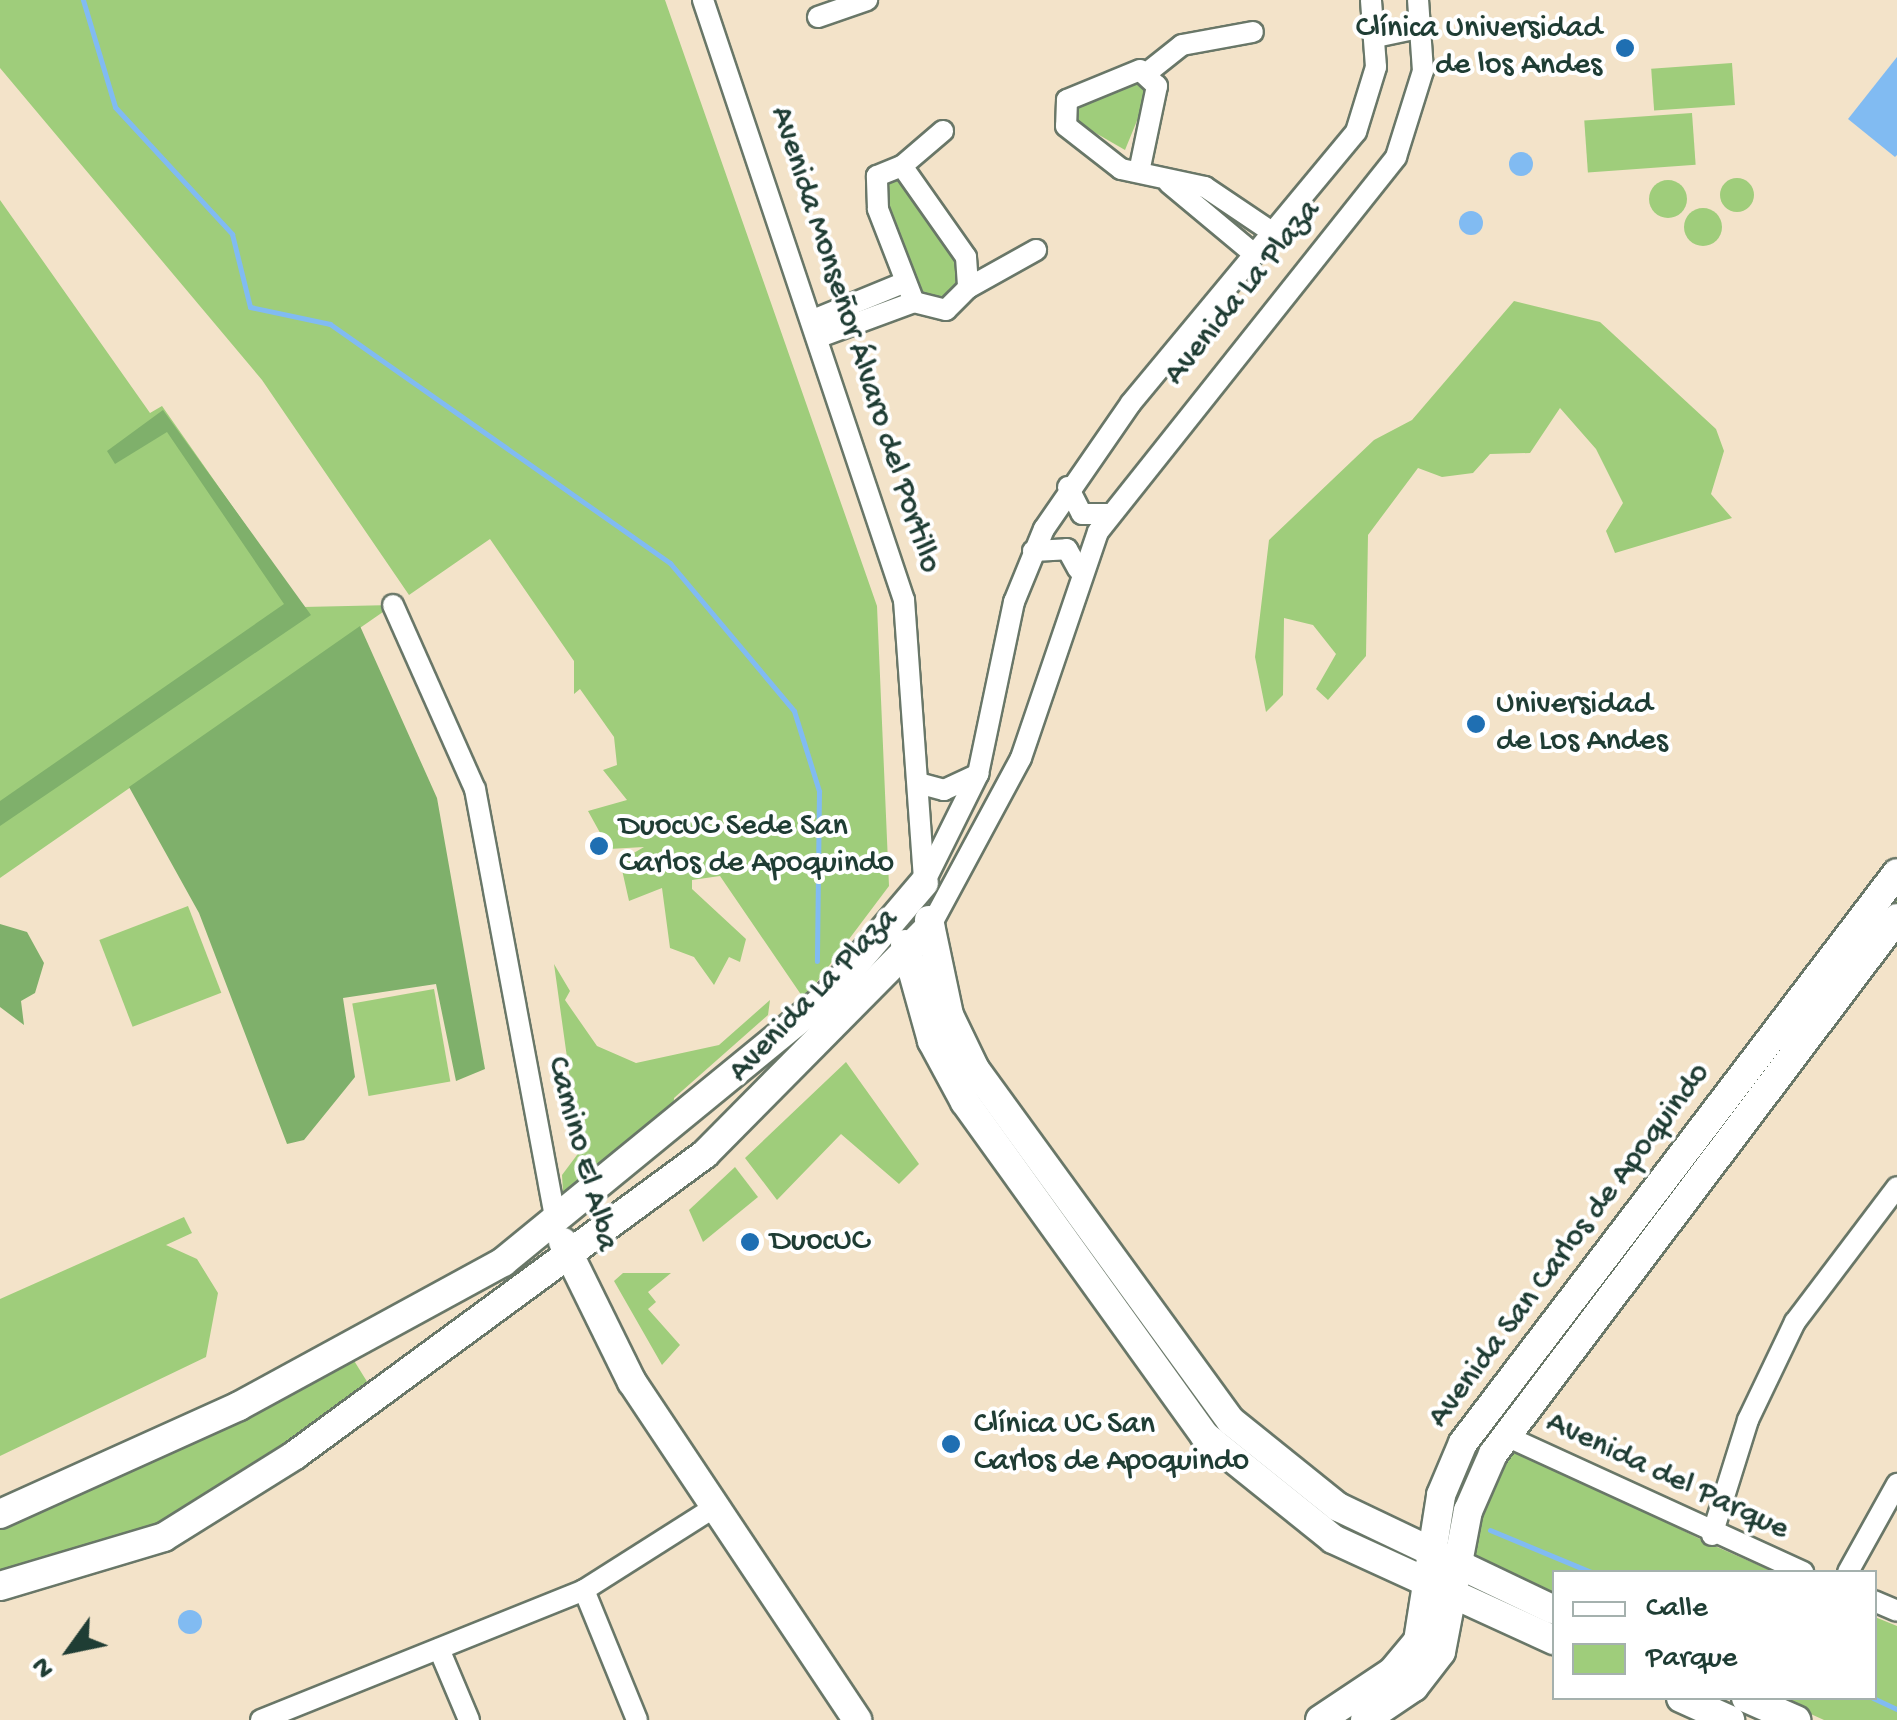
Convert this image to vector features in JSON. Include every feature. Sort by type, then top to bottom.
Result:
[{"type":"main road","name":"Avenida San Carlos de Apoquindo","points":[[1320,1720],[1412,1651],[1432,1586],[1443,1486],[1463,1442],[1897,874]]},
{"type":"main road","name":"Avenida La Plaza","points":[[0,1514],[364,1341],[556,1222],[826,998],[900,918],[924,884]]},
{"type":"main road","name":"Avenida Monseñor Álvaro del Portillo","points":[[924,884],[949,1015],[976,1068],[1171,1349],[1280,1466],[1433,1556],[1552,1609]]},
{"type":"main road","points":[[900,918],[932,1041],[965,1102],[1205,1436],[1304,1522],[1432,1586],[1552,1639]]},
{"type":"main road","name":"Avenida San Carlos de Apoquindo","points":[[1365,1720],[1425,1676],[1458,1598],[1474,1492],[1506,1436],[1897,918]]},
{"type":"main road","name":"Avenida La Plaza","points":[[0,1586],[181,1530],[391,1386],[706,1154],[908,957],[930,928]]},
{"type":"main road","name":"Camino El Alba","points":[[556,1222],[568,1258],[620,1363],[857,1720]]},
{"type":"main road","points":[[364,1341],[392,1355],[391,1386]]},
{"type":"main road","points":[[1686,1700],[1717,1712]]},
{"type":"main road","points":[[1751,1700],[1796,1720]]},
{"type":"street","name":"Avenida Monseñor Álvaro del Portillo","points":[[703,0],[904,600],[924,884]]},
{"type":"street","points":[[818,18],[867,0]]},
{"type":"street","name":"Avenida La Plaza","points":[[924,884],[978,774],[1033,551],[1068,487],[1356,132],[1374,82],[1376,37],[1371,0]]},
{"type":"street","name":"Avenida La Plaza","points":[[930,928],[992,823],[1021,758],[1078,569],[1110,514],[1396,156],[1420,93],[1423,27],[1418,0]]},
{"type":"street","points":[[1376,37],[1423,27]]},
{"type":"street","points":[[1253,32],[1182,45],[1148,72],[1089,86],[1062,107],[1079,140],[1139,172],[1204,187],[1272,232]]},
{"type":"street","points":[[1139,172],[1157,86],[1148,72]]},
{"type":"street","points":[[943,130],[874,187],[910,292],[946,310],[968,288],[1036,250]]},
{"type":"street","points":[[902,166],[966,257],[968,288]]},
{"type":"street","points":[[1169,182],[1254,254]]},
{"type":"street","points":[[816,329],[910,292]]},
{"type":"street","points":[[1068,487],[1082,514],[1110,514]]},
{"type":"street","points":[[1033,551],[1056,544],[1078,569]]},
{"type":"street","name":"Camino El Alba","points":[[394,605],[475,789],[556,1222]]},
{"type":"street","points":[[918,783],[944,790],[978,774]]},
{"type":"street","points":[[967,798],[992,823]]},
{"type":"street","points":[[1712,1535],[1748,1420],[1796,1322],[1896,1188]]},
{"type":"street","name":"Avenida del Parque","points":[[1506,1436],[1712,1535],[1798,1570]]},
{"type":"street","points":[[1849,1570],[1897,1484]]},
{"type":"street","points":[[261,1720],[584,1590],[715,1507]]},
{"type":"street","points":[[584,1590],[637,1720]]},
{"type":"street","points":[[438,1648],[468,1720]]},
{"type":"green space","points":[[0,0],[665,0],[877,606],[889,886],[804,999],[720,876],[692,880],[692,889],[746,939],[740,962],[729,957],[714,985],[694,957],[670,948],[662,888],[629,901],[620,861],[644,847],[609,849],[588,811],[627,800],[603,770],[617,765],[614,737],[580,689],[574,694],[574,661],[490,539],[409,595],[262,380],[0,68]]},
{"type":"green space","points":[[1732,63],[1735,105],[1654,111],[1651,69]]},
{"type":"green space","points":[[1143,80],[1150,89],[1125,150],[1073,120],[1077,103]]},
{"type":"green space","points":[[1692,113],[1696,165],[1588,172],[1584,121]]},
{"type":"green space","points":[[901,170],[962,269],[949,301],[920,296],[882,196],[883,179]]},
{"type":"green space","points":[[1737,178],[1749,183],[1754,195],[1749,207],[1737,212],[1725,207],[1720,195],[1725,183]]},
{"type":"green space","points":[[1668,180],[1681,186],[1687,199],[1681,212],[1668,218],[1655,212],[1649,199],[1655,186]]},
{"type":"green space","points":[[0,200],[150,413],[162,406],[303,607],[393,605],[0,878]]},
{"type":"green space","points":[[1703,208],[1717,213],[1722,227],[1717,241],[1703,246],[1689,241],[1684,227],[1689,213]]},
{"type":"green space","points":[[1514,301],[1600,322],[1716,429],[1724,451],[1711,494],[1732,518],[1615,553],[1606,531],[1623,503],[1596,449],[1560,408],[1530,453],[1490,454],[1473,473],[1442,477],[1418,468],[1368,535],[1366,656],[1328,700],[1316,689],[1336,654],[1313,625],[1284,618],[1283,695],[1266,712],[1255,657],[1269,540],[1374,440],[1412,420]]},
{"type":"green space","points":[[163,410],[311,615],[0,826],[0,801],[284,604],[167,432],[115,464],[107,451]]},
{"type":"green space","points":[[360,626],[437,798],[485,1069],[456,1081],[436,984],[343,998],[355,1077],[304,1140],[287,1144],[199,913],[129,787]]},
{"type":"green space","points":[[1897,894],[1897,909],[1476,1457],[1451,1554],[1444,1552],[1473,1446]]},
{"type":"green space","points":[[188,906],[221,993],[133,1027],[99,940]]},
{"type":"green space","points":[[0,924],[27,932],[44,963],[35,993],[21,1001],[24,1025],[0,1007]]},
{"type":"green space","points":[[554,964],[570,991],[565,1000],[597,1046],[636,1063],[719,1045],[770,1000],[768,1015],[674,1098],[673,1120],[564,1209],[562,1175],[580,1151]]},
{"type":"green space","points":[[434,989],[450,1082],[369,1096],[352,1003]]},
{"type":"green space","points":[[846,1062],[919,1164],[899,1184],[841,1134],[777,1200],[745,1158]]},
{"type":"green space","points":[[735,1167],[758,1197],[703,1242],[689,1210]]},
{"type":"green space","points":[[184,1217],[192,1233],[166,1245],[197,1259],[218,1293],[206,1357],[0,1456],[0,1299]]},
{"type":"green space","points":[[623,1273],[671,1273],[648,1292],[656,1302],[648,1309],[680,1345],[662,1365],[614,1281]]},
{"type":"green space","points":[[353,1359],[371,1388],[224,1492],[115,1545],[0,1571],[0,1522],[165,1455]]},
{"type":"green space","points":[[1503,1441],[1769,1570],[1552,1570],[1552,1595],[1473,1559],[1466,1523]]},
{"type":"green space","points":[[1877,1618],[1897,1626],[1897,1720],[1824,1720],[1779,1700],[1877,1700]]},
{"type":"water","points":[[1897,57],[1897,155],[1895,157],[1848,119]]},
{"type":"water","points":[[1521,152],[1533,164],[1521,176],[1509,164]]},
{"type":"water","points":[[1471,211],[1483,223],[1471,235],[1459,223]]},
{"type":"water","points":[[190,1610],[199,1613],[199,1631],[190,1634],[181,1631],[178,1622],[181,1613]]},
{"type":"waterway","points":[[83,0],[115,107],[232,234],[250,307],[330,324],[670,563],[794,711],[819,791],[817,961]]},
{"type":"waterway","points":[[1490,1530],[1586,1570]]},
{"type":"waterway","points":[[1877,1700],[1897,1709]]},
{"type":"place","name":"Clínica Universidad de los Andes","points":[[1625,48]]},
{"type":"place","name":"Universidad de Los Andes","points":[[1476,724]]},
{"type":"place","name":"DuocUC Sede San Carlos de Apoquindo","points":[[599,846]]},
{"type":"place","name":"DuocUC","points":[[750,1242]]},
{"type":"place","name":"Clínica UC San Carlos de Apoquindo","points":[[951,1444]]}]
